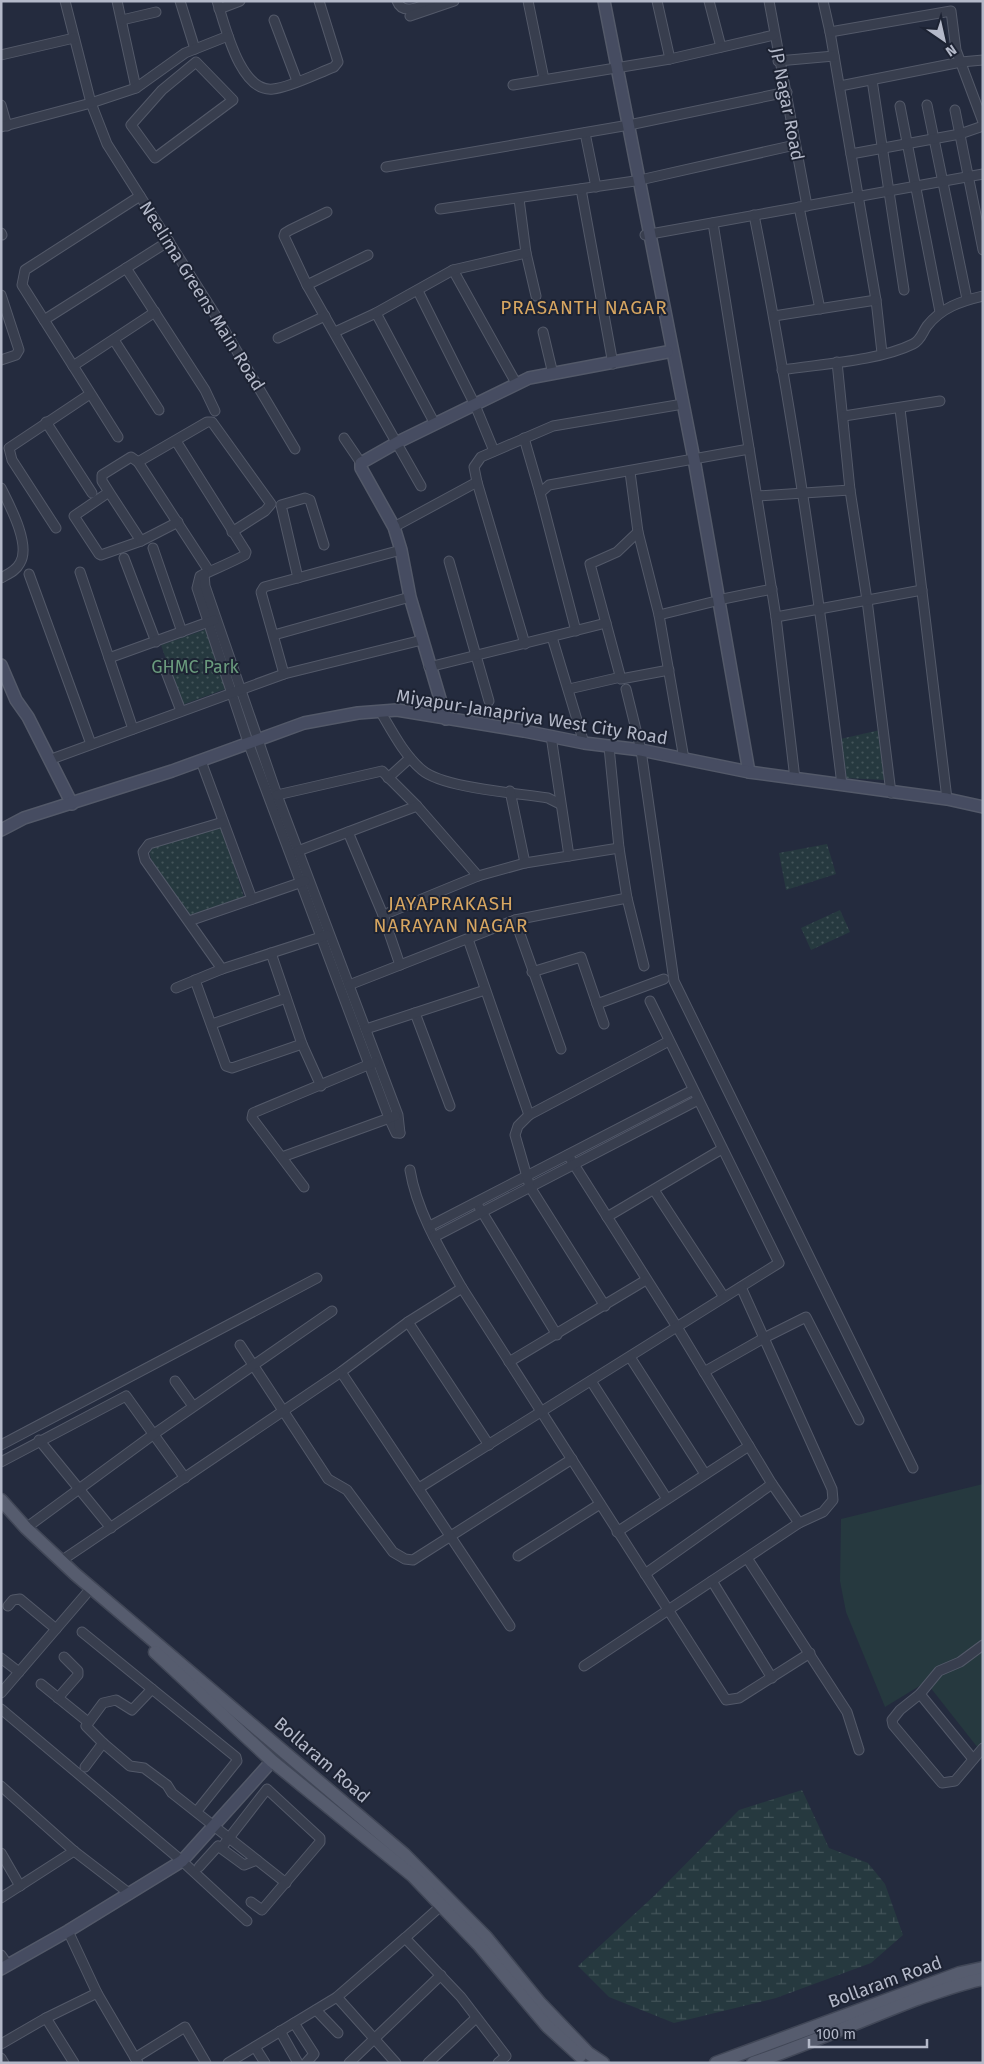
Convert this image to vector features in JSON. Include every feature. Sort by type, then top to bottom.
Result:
[{"type":"main road","name":"Bollaram Road","points":[[1,1500],[26,1528],[61,1561],[404,1854],[486,1937],[554,2017],[588,2053],[603,2063]]},
{"type":"main road","name":"Bollaram Road","points":[[1,1512],[20,1534],[86,1594],[207,1698],[272,1761],[389,1854],[442,1905],[478,1944],[547,2026],[587,2063]]},
{"type":"main road","name":"Bollaram Road","points":[[716,2063],[960,1973],[983,1968]]},
{"type":"main road","name":"Bollaram Road","points":[[753,2063],[797,2048],[877,2014],[964,1982],[983,1979]]},
{"type":"street","name":"Neelima Greens Main Road","points":[[66,1],[91,103],[106,144],[168,241],[295,449]]},
{"type":"street","points":[[117,1],[136,88]]},
{"type":"street","points":[[180,1],[194,48]]},
{"type":"street","points":[[240,1],[218,5],[228,36],[240,64],[250,80],[261,88],[273,89],[334,67],[338,62],[319,1]]},
{"type":"street","points":[[397,1],[402,9],[408,10],[434,1]]},
{"type":"street","points":[[410,16],[454,1]]},
{"type":"street","points":[[528,1],[544,79]]},
{"type":"street","points":[[596,1],[614,68]]},
{"type":"street","points":[[604,1],[614,68],[638,180],[746,771]]},
{"type":"street","points":[[657,1],[670,58]]},
{"type":"street","points":[[709,1],[721,47]]},
{"type":"street","name":"JP Nagar Road","points":[[769,1],[778,62],[787,92],[820,309]]},
{"type":"street","points":[[823,1],[840,86],[876,300],[882,353]]},
{"type":"street","points":[[830,32],[951,11],[956,50],[983,122]]},
{"type":"street","points":[[122,20],[156,12]]},
{"type":"street","points":[[274,20],[297,81]]},
{"type":"street","points":[[513,85],[670,58],[774,35]]},
{"type":"street","points":[[1,105],[4,127],[91,103],[136,88],[194,48],[228,36]]},
{"type":"street","points":[[1,55],[74,38]]},
{"type":"street","points":[[778,62],[834,56]]},
{"type":"street","points":[[840,86],[961,62],[983,60]]},
{"type":"street","points":[[196,62],[233,100],[155,158],[131,125],[158,94],[196,62]]},
{"type":"street","points":[[872,80],[904,290]]},
{"type":"street","points":[[146,82],[158,94]]},
{"type":"street","points":[[386,167],[626,126],[787,92]]},
{"type":"street","points":[[928,105],[968,299]]},
{"type":"street","points":[[900,106],[940,312]]},
{"type":"street","points":[[955,110],[983,250]]},
{"type":"street","points":[[851,154],[960,134],[983,126]]},
{"type":"street","points":[[585,133],[596,187]]},
{"type":"street","points":[[440,209],[638,180],[795,145]]},
{"type":"street","points":[[648,234],[858,198],[983,174]]},
{"type":"street","points":[[581,189],[613,364]]},
{"type":"street","points":[[118,437],[22,285],[25,270],[140,196]]},
{"type":"street","points":[[519,198],[526,253],[536,296]]},
{"type":"street","points":[[327,212],[284,234],[307,285],[398,442],[421,486]]},
{"type":"street","points":[[754,215],[774,316],[804,493],[821,609],[842,785]]},
{"type":"street","points":[[713,223],[772,588],[795,779]]},
{"type":"street","points":[[648,234],[667,352],[690,460]]},
{"type":"street","points":[[44,320],[168,241]]},
{"type":"street","points":[[334,332],[376,313],[453,270],[526,253]]},
{"type":"street","points":[[307,285],[368,255]]},
{"type":"street","points":[[126,268],[205,390],[215,411]]},
{"type":"street","points":[[453,270],[516,383]]},
{"type":"street","points":[[418,291],[475,404],[494,450]]},
{"type":"street","points":[[1,295],[19,350],[16,355],[1,360]]},
{"type":"street","points":[[782,370],[882,353],[915,342],[940,312],[968,299],[983,296]]},
{"type":"street","points":[[774,316],[876,300]]},
{"type":"street","points":[[73,366],[155,312]]},
{"type":"street","points":[[376,313],[436,424]]},
{"type":"street","points":[[278,338],[325,316]]},
{"type":"street","points":[[544,332],[553,374]]},
{"type":"street","points":[[114,340],[159,410]]},
{"type":"street","points":[[361,463],[398,442],[516,383],[667,352]]},
{"type":"street","points":[[837,362],[844,416],[850,490],[867,600],[891,793]]},
{"type":"street","points":[[56,528],[9,453],[10,448],[90,394]]},
{"type":"street","points":[[844,416],[940,401]]},
{"type":"street","points":[[525,644],[477,482],[474,467],[477,461],[494,450],[553,426],[677,405]]},
{"type":"street","points":[[900,408],[947,799]]},
{"type":"street","points":[[46,422],[92,493]]},
{"type":"street","points":[[138,462],[207,422],[212,422],[269,502],[269,508],[232,532]]},
{"type":"street","points":[[344,438],[361,463],[361,468],[394,527],[401,550],[410,597],[429,667],[446,719]]},
{"type":"street","points":[[524,438],[576,631]]},
{"type":"street","points":[[176,441],[232,532],[246,551],[246,555],[215,570],[206,572]]},
{"type":"street","points":[[540,493],[549,485],[749,450]]},
{"type":"street","points":[[141,541],[102,481],[104,473],[129,458],[133,458],[138,462],[178,522],[206,572],[205,586],[213,620],[253,741],[393,1117],[282,1157]]},
{"type":"street","points":[[630,472],[638,532],[659,615],[684,759]]},
{"type":"street","points":[[394,527],[477,482]]},
{"type":"street","points":[[1,578],[16,570],[21,562],[23,542],[2,489]]},
{"type":"street","points":[[758,496],[850,490]]},
{"type":"street","points":[[109,492],[75,515],[74,518],[101,555],[141,541],[178,522]]},
{"type":"street","points":[[298,578],[281,505],[305,498],[310,500],[324,545]]},
{"type":"street","points":[[621,677],[590,564],[618,552],[638,532]]},
{"type":"street","points":[[153,548],[182,632]]},
{"type":"street","points":[[284,674],[261,592],[262,589],[401,550]]},
{"type":"street","points":[[124,558],[156,642]]},
{"type":"street","points":[[449,561],[489,702]]},
{"type":"street","points":[[80,572],[133,729]]},
{"type":"street","points":[[29,574],[91,744]]},
{"type":"street","points":[[659,615],[772,588]]},
{"type":"street","points":[[776,617],[922,590]]},
{"type":"street","points":[[274,635],[410,597]]},
{"type":"street","points":[[109,658],[213,620]]},
{"type":"street","points":[[429,667],[606,623]]},
{"type":"street","points":[[552,637],[584,743]]},
{"type":"street","points":[[48,760],[284,674],[422,640]]},
{"type":"street","points":[[163,664],[180,711]]},
{"type":"street","points":[[1,665],[12,691],[28,717],[48,760],[72,804]]},
{"type":"street","points":[[569,689],[621,677],[622,679],[668,670]]},
{"type":"street","points":[[626,689],[641,750],[674,981],[913,1468]]},
{"type":"street","name":"Miyapur-Janapriya West City Road","points":[[1,830],[24,818],[202,761],[304,723],[397,710],[584,743],[641,750],[746,771],[891,793],[947,799],[983,807]]},
{"type":"street","points":[[380,711],[410,758],[423,771],[451,784],[548,798],[560,804]]},
{"type":"street","points":[[551,736],[568,856]]},
{"type":"street","points":[[253,741],[277,795],[298,850],[305,881]]},
{"type":"street","points":[[609,747],[619,848],[627,898],[644,966]]},
{"type":"street","points":[[388,778],[410,758]]},
{"type":"street","points":[[202,761],[252,899]]},
{"type":"street","points":[[277,795],[378,771],[385,773],[417,806],[478,876]]},
{"type":"street","points":[[510,792],[525,863]]},
{"type":"street","points":[[298,850],[417,806]]},
{"type":"street","points":[[222,969],[145,860],[143,852],[148,844],[223,822]]},
{"type":"street","points":[[348,832],[383,915],[400,965]]},
{"type":"street","points":[[383,915],[478,876],[525,863],[619,848]]},
{"type":"street","points":[[189,921],[305,881]]},
{"type":"street","points":[[349,985],[515,920],[627,898]]},
{"type":"street","points":[[515,920],[532,972],[561,1048]]},
{"type":"street","points":[[176,988],[222,969],[325,936]]},
{"type":"street","points":[[325,936],[349,985],[366,1029],[373,1063]]},
{"type":"street","points":[[468,939],[529,1115]]},
{"type":"street","points":[[271,953],[302,1044],[321,1086]]},
{"type":"street","points":[[532,972],[581,957],[604,1024]]},
{"type":"street","points":[[597,1004],[664,978]]},
{"type":"street","points":[[195,980],[212,1024],[224,1063],[230,1068],[302,1044]]},
{"type":"street","points":[[366,1029],[485,990]]},
{"type":"street","points":[[212,1024],[286,998]]},
{"type":"street","points":[[419,1488],[779,1263],[650,1001]]},
{"type":"street","points":[[415,1013],[450,1106]]},
{"type":"street","points":[[605,1306],[530,1186],[515,1136],[518,1126],[529,1115],[669,1041]]},
{"type":"street","points":[[304,1187],[252,1118],[253,1113],[373,1063]]},
{"type":"street","points":[[430,1226],[693,1090]]},
{"type":"street","points":[[434,1238],[530,1186],[698,1100]]},
{"type":"street","points":[[607,1216],[722,1149]]},
{"type":"street","points":[[568,1155],[677,1327],[772,1484],[799,1523]]},
{"type":"street","points":[[410,1170],[418,1199],[434,1238],[462,1288],[726,1700],[740,1698],[810,1653]]},
{"type":"street","points":[[654,1190],[724,1297]]},
{"type":"street","points":[[477,1202],[557,1335]]},
{"type":"street","points":[[1,1445],[317,1278]]},
{"type":"street","points":[[509,1362],[646,1280]]},
{"type":"street","points":[[584,1666],[799,1523],[830,1506],[833,1500],[832,1488],[741,1287]]},
{"type":"street","points":[[61,1561],[341,1372],[408,1322],[462,1288]]},
{"type":"street","points":[[26,1528],[193,1406],[332,1311]]},
{"type":"street","points":[[704,1372],[806,1317],[859,1420]]},
{"type":"street","points":[[408,1322],[489,1445]]},
{"type":"street","points":[[240,1345],[328,1479],[347,1490],[393,1552],[404,1559],[413,1560],[572,1459]]},
{"type":"street","points":[[630,1357],[705,1474]]},
{"type":"street","points":[[341,1372],[510,1626]]},
{"type":"street","points":[[175,1381],[193,1406]]},
{"type":"street","points":[[591,1381],[667,1499]]},
{"type":"street","points":[[1,1462],[126,1396],[185,1478]]},
{"type":"street","points":[[40,1440],[111,1528]]},
{"type":"street","points":[[617,1532],[749,1446]]},
{"type":"street","points":[[645,1574],[772,1484]]},
{"type":"street","points":[[518,1556],[600,1504]]},
{"type":"street","points":[[747,1558],[847,1712],[859,1750]]},
{"type":"street","points":[[712,1581],[773,1677]]},
{"type":"street","points":[[1,1693],[86,1594]]},
{"type":"street","points":[[8,1606],[13,1600],[20,1599],[56,1629]]},
{"type":"street","points":[[82,1632],[236,1757],[237,1761],[197,1811]]},
{"type":"street","points":[[983,1645],[960,1662],[939,1671],[920,1694],[900,1710],[892,1720],[899,1732],[942,1783],[955,1781],[983,1748]]},
{"type":"street","points":[[58,1698],[78,1675],[78,1671],[64,1657]]},
{"type":"street","points":[[1,1658],[19,1672]]},
{"type":"street","points":[[41,1684],[88,1722]]},
{"type":"street","points":[[152,1689],[132,1710],[116,1700],[103,1703],[88,1722],[86,1726],[88,1731],[130,1766],[144,1768],[167,1785],[172,1793],[286,1883]]},
{"type":"street","points":[[920,1694],[973,1759]]},
{"type":"street","points":[[1,1708],[182,1862],[247,1921]]},
{"type":"street","points":[[85,1767],[103,1743]]},
{"type":"street","points":[[1,1954],[5,1967],[182,1862],[272,1761]]},
{"type":"street","points":[[1,1786],[74,1851],[130,1894]]},
{"type":"street","points":[[222,1847],[265,1790],[269,1790],[321,1840],[262,1910],[251,1902]]},
{"type":"street","points":[[199,1867],[216,1847],[222,1847],[244,1865],[258,1860]]},
{"type":"street","points":[[1,1898],[74,1851]]},
{"type":"street","points":[[1,1854],[20,1886]]},
{"type":"street","points":[[228,2063],[337,1998],[442,1905]]},
{"type":"street","points":[[68,1931],[97,1992],[136,2060],[185,2027],[206,2063]]},
{"type":"street","points":[[405,1938],[441,1975],[476,2018],[505,2061]]},
{"type":"street","points":[[349,2063],[441,1975]]},
{"type":"street","points":[[1,2044],[97,1992]]},
{"type":"street","points":[[337,1998],[396,2063]]},
{"type":"street","points":[[316,2010],[338,2034]]},
{"type":"street","points":[[46,2018],[74,2063]]},
{"type":"street","points":[[428,2063],[476,2018]]},
{"type":"street","points":[[294,2023],[314,2054],[306,2063]]},
{"type":"street","points":[[280,2031],[298,2063]]},
{"type":"street","points":[[255,2047],[265,2063]]},
{"type":"street","points":[[1,2058],[4,2063]]},
{"type":"green space","name":"GHMC Park","points":[[207,629],[228,688],[182,705],[161,645]]},
{"type":"green space","points":[[880,730],[885,780],[845,778],[836,740]]},
{"type":"green space","points":[[221,825],[244,897],[189,916],[151,859],[149,850],[150,848]]},
{"type":"green space","points":[[827,844],[836,874],[786,890],[779,853]]},
{"type":"green space","points":[[840,910],[850,932],[811,950],[801,928]]},
{"type":"green space","points":[[983,1484],[983,1744],[978,1748],[926,1682],[885,1707],[846,1612],[840,1581],[841,1519]]},
{"type":"green space","points":[[802,1790],[829,1848],[868,1863],[885,1884],[903,1935],[871,1963],[776,1998],[674,2023],[609,1997],[578,1966],[655,1895],[739,1810]]},
{"type":"district","name":"PRASANTH NAGAR","points":[[584,307]]},
{"type":"district","name":"JAYAPRAKASH NARAYAN NAGAR","points":[[451,914]]}]
